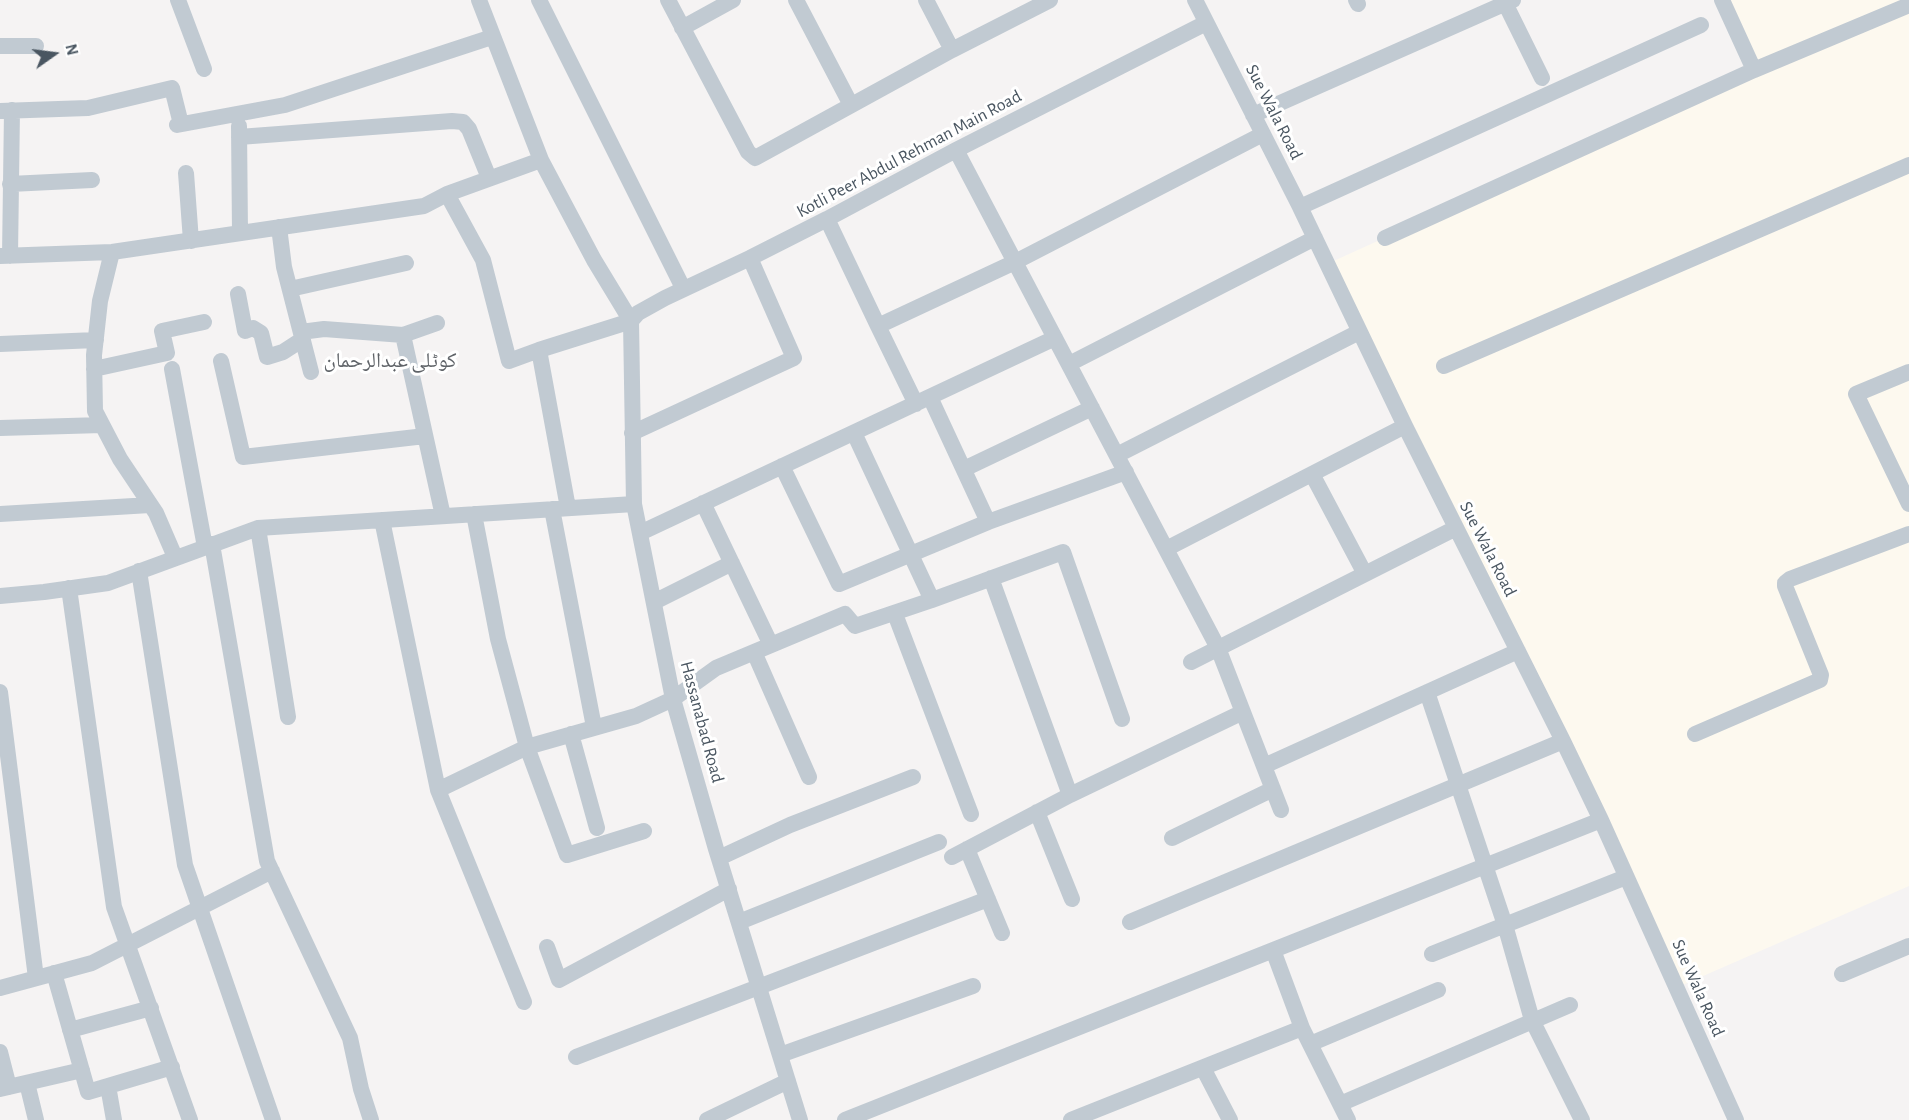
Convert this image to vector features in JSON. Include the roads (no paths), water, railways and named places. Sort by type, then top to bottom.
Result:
[{"type":"street","points":[[178,0],[204,69]]},
{"type":"street","points":[[479,0],[541,160],[588,249],[631,321]]},
{"type":"street","points":[[539,0],[683,288]]},
{"type":"street","points":[[668,0],[748,152],[755,158],[952,50],[1050,0]]},
{"type":"street","points":[[682,28],[733,0]]},
{"type":"street","points":[[796,0],[851,105]]},
{"type":"street","points":[[926,0],[952,50]]},
{"type":"street","name":"Sue Wala Road","points":[[1195,0],[1300,207],[1405,426],[1563,741],[1736,1120]]},
{"type":"street","points":[[1722,0],[1754,70]]},
{"type":"street","points":[[1253,115],[1509,2],[1542,78]]},
{"type":"street","points":[[1385,238],[1754,70],[1908,9]]},
{"type":"street","name":"Kotli Peer Abdul Rehman Main Road","points":[[447,194],[483,260],[509,360],[631,321],[638,313],[683,288],[750,258],[827,219],[1206,22]]},
{"type":"street","points":[[1300,207],[1701,25]]},
{"type":"street","points":[[492,37],[285,105],[179,125],[172,88],[88,108],[6,111],[10,184],[5,256],[112,252],[424,206],[447,194],[541,160]]},
{"type":"street","points":[[0,46],[36,46]]},
{"type":"street","points":[[239,113],[240,233]]},
{"type":"street","points":[[239,136],[463,122],[469,129],[489,178]]},
{"type":"street","points":[[878,326],[1015,262],[1263,134]]},
{"type":"street","points":[[956,150],[1218,648],[1281,810]]},
{"type":"street","points":[[1444,366],[1909,165]]},
{"type":"street","points":[[186,173],[191,240]]},
{"type":"street","points":[[10,184],[92,180]]},
{"type":"street","points":[[827,219],[878,326],[964,469],[988,522]]},
{"type":"street","points":[[279,227],[284,267],[311,372]]},
{"type":"street","points":[[1069,364],[1315,238]]},
{"type":"street","points":[[112,252],[100,301],[94,369],[95,411],[120,459],[156,513],[175,557]]},
{"type":"street","points":[[632,433],[794,358],[750,258]]},
{"type":"street","points":[[290,289],[406,263]]},
{"type":"street","points":[[238,294],[245,331],[253,328],[261,333],[267,357],[283,352],[302,335],[324,329],[403,335],[436,323]]},
{"type":"street","name":"Hassanabad Road","points":[[631,321],[634,504],[673,699],[719,858],[800,1120]]},
{"type":"street","points":[[94,369],[167,353],[162,331],[204,322]]},
{"type":"street","points":[[1116,454],[1359,332]]},
{"type":"street","points":[[403,335],[443,516]]},
{"type":"street","points":[[640,533],[1056,338]]},
{"type":"street","points":[[0,344],[96,340]]},
{"type":"street","points":[[539,350],[560,509],[594,727]]},
{"type":"street","points":[[221,361],[243,457],[425,436]]},
{"type":"street","points":[[172,369],[209,546],[267,861],[350,1038],[361,1089],[371,1120]]},
{"type":"street","points":[[1909,372],[1856,394],[1909,504]]},
{"type":"street","points":[[964,469],[1092,408]]},
{"type":"street","points":[[0,428],[102,425]]},
{"type":"street","points":[[1166,549],[1405,426]]},
{"type":"street","points":[[854,433],[932,600]]},
{"type":"street","points":[[782,466],[838,584],[988,522],[1126,472]]},
{"type":"street","points":[[1312,474],[1365,574]]},
{"type":"street","points":[[703,503],[771,645]]},
{"type":"street","points":[[0,596],[108,582],[258,528],[634,504]]},
{"type":"street","points":[[0,514],[150,505]]},
{"type":"street","points":[[474,514],[498,639],[527,747],[567,855],[644,831]]},
{"type":"street","points":[[382,520],[438,790],[524,1002]]},
{"type":"street","points":[[258,528],[288,717]]},
{"type":"street","points":[[1191,662],[1456,528]]},
{"type":"street","points":[[1695,734],[1820,680],[1821,675],[1785,583],[1909,534]]},
{"type":"street","points":[[438,790],[527,747],[636,716],[673,699],[716,668],[845,614],[855,626],[895,614],[1063,552],[1122,719]]},
{"type":"street","points":[[654,602],[732,563]]},
{"type":"street","points":[[140,571],[185,865],[273,1120]]},
{"type":"street","points":[[991,578],[1070,795]]},
{"type":"street","points":[[69,588],[114,907],[190,1120]]},
{"type":"street","points":[[895,614],[971,814]]},
{"type":"street","points":[[1264,766],[1518,651]]},
{"type":"street","points":[[754,652],[809,777]]},
{"type":"street","points":[[0,692],[36,978]]},
{"type":"street","points":[[1427,692],[1505,925],[1532,1020],[1582,1120]]},
{"type":"street","points":[[1002,933],[988,899],[960,853],[1070,795],[1243,712]]},
{"type":"street","points":[[571,734],[597,828]]},
{"type":"street","points":[[1130,922],[1563,741]]},
{"type":"street","points":[[719,858],[790,825],[913,777]]},
{"type":"street","points":[[1172,838],[1273,789]]},
{"type":"street","points":[[1037,812],[1072,899]]},
{"type":"street","points":[[845,1120],[1601,820]]},
{"type":"street","points":[[739,922],[939,842]]},
{"type":"street","points":[[0,988],[92,963],[272,871]]},
{"type":"street","points":[[1432,954],[1626,877]]},
{"type":"street","points":[[547,947],[558,980],[729,889]]},
{"type":"street","points":[[576,1057],[758,985],[988,899]]},
{"type":"street","points":[[1842,974],[1909,946]]},
{"type":"street","points":[[1273,950],[1302,1028],[1348,1120]]},
{"type":"street","points":[[54,973],[88,1092],[172,1067]]},
{"type":"street","points":[[780,1055],[973,986]]},
{"type":"street","points":[[1310,1044],[1438,990]]},
{"type":"street","points":[[1340,1104],[1570,1005]]},
{"type":"street","points":[[70,1030],[151,1008]]},
{"type":"street","points":[[1071,1120],[1302,1028]]},
{"type":"street","points":[[0,1052],[4,1088],[82,1070]]},
{"type":"street","points":[[1203,1068],[1230,1120]]},
{"type":"street","points":[[707,1120],[788,1082]]},
{"type":"street","points":[[27,1083],[36,1120]]},
{"type":"street","points":[[108,1086],[114,1120]]},
{"type":"district","name":"کوٹلی عبدالرحمان","points":[[390,361]]}]
